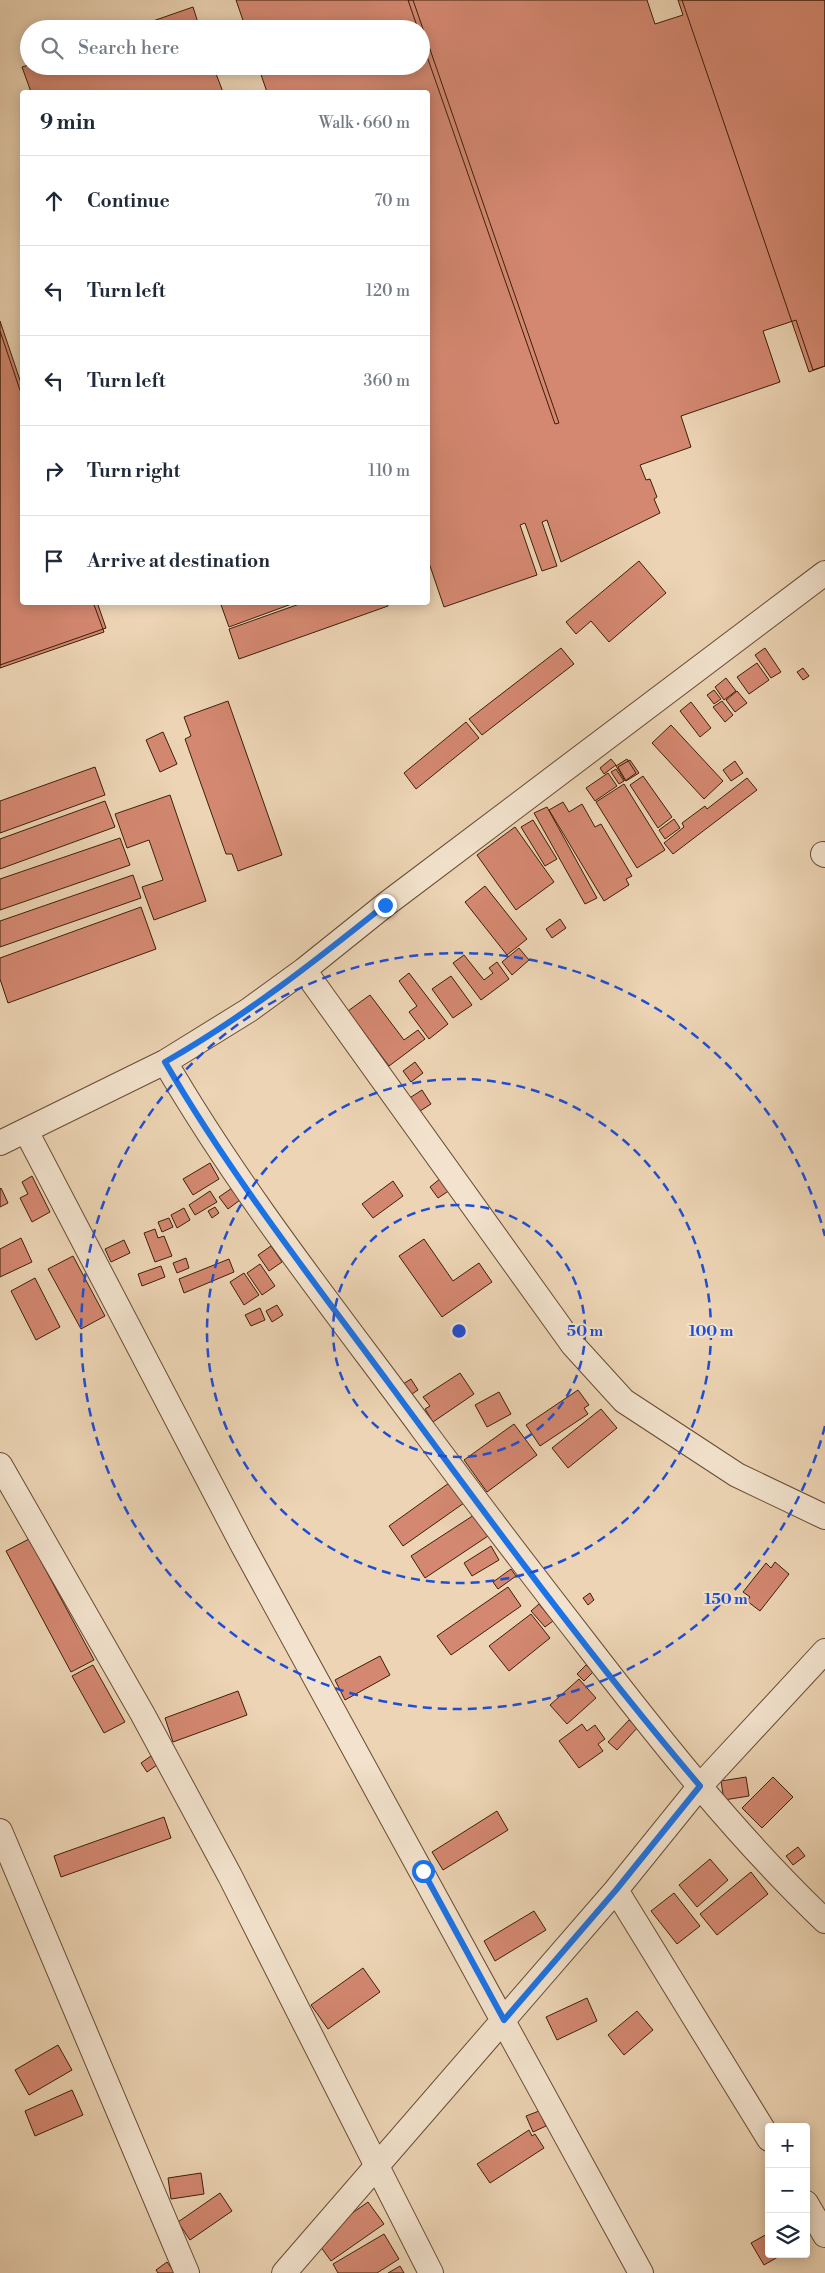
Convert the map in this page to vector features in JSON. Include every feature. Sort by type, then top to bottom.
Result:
[{"type":"street","points":[[0,1144],[165,1062],[220,1029],[304,970],[385,905],[825,573]]},
{"type":"street","points":[[304,970],[573,1345],[624,1401],[737,1475],[825,1517]]},
{"type":"street","points":[[165,1062],[193,1110],[294,1255],[464,1485],[659,1738],[783,1880],[825,1921]]},
{"type":"street","points":[[26,1131],[242,1544],[641,2273]]},
{"type":"street","points":[[0,1465],[142,1713],[230,1876],[375,2167],[431,2273]]},
{"type":"street","points":[[284,2273],[616,1890],[700,1786],[825,1651]]},
{"type":"street","points":[[0,1831],[187,2273]]},
{"type":"street","points":[[616,1890],[765,2132]]},
{"type":"street","points":[[810,2210],[825,2236]]},
{"type":"building","points":[[236,0],[647,0],[655,24],[683,15],[678,0],[825,0],[825,366],[813,370],[796,320],[763,331],[780,382],[681,416],[691,447],[640,465],[646,480],[650,479],[657,497],[654,499],[660,513],[561,562],[547,520],[542,522],[557,566],[542,571],[525,523],[520,525],[537,575],[444,607],[430,566],[430,90],[266,90],[261,75],[430,75],[430,20],[243,20]]},
{"type":"building","points":[[408,0],[413,0],[420,20],[415,20]]},
{"type":"building","points":[[682,0],[825,0],[825,366],[809,372]]},
{"type":"building","points":[[193,7],[197,20],[156,20]]},
{"type":"building","points":[[430,49],[559,423],[555,424],[430,65]]},
{"type":"building","points":[[25,75],[216,75],[222,90],[30,90]]},
{"type":"building","points":[[0,321],[20,380],[20,605],[98,605],[106,628],[0,665]]},
{"type":"building","points":[[0,331],[20,390],[20,605],[94,605],[104,632],[0,668]]},
{"type":"building","points":[[639,561],[666,593],[609,642],[591,621],[576,634],[566,622]]},
{"type":"building","points":[[221,605],[289,605],[229,627]]},
{"type":"building","points":[[297,605],[388,606],[239,659],[229,629]]},
{"type":"building","points":[[561,648],[574,664],[482,735],[469,719]]},
{"type":"building","points":[[765,648],[781,672],[771,678],[755,655]]},
{"type":"building","points":[[757,663],[769,680],[749,694],[737,677]]},
{"type":"building","points":[[803,668],[809,676],[803,680],[797,672]]},
{"type":"building","points":[[726,678],[736,691],[724,700],[715,687]]},
{"type":"building","points":[[714,690],[721,699],[714,704],[707,695]]},
{"type":"building","points":[[737,691],[747,703],[735,712],[726,700]]},
{"type":"building","points":[[228,701],[282,855],[238,871],[232,854],[226,854],[185,739],[191,736],[184,717]]},
{"type":"building","points":[[722,701],[733,715],[725,722],[713,707]]},
{"type":"building","points":[[691,702],[711,728],[700,737],[680,711]]},
{"type":"building","points":[[466,722],[479,738],[416,789],[404,773]]},
{"type":"building","points":[[671,725],[723,781],[704,799],[652,743]]},
{"type":"building","points":[[163,732],[177,764],[160,772],[146,740]]},
{"type":"building","points":[[611,759],[616,765],[604,774],[600,768]]},
{"type":"building","points":[[627,759],[636,773],[625,781],[616,766]]},
{"type":"building","points":[[630,760],[639,773],[626,781],[618,767]]},
{"type":"building","points":[[735,761],[743,773],[731,781],[723,770]]},
{"type":"building","points":[[95,767],[105,795],[0,833],[0,801]]},
{"type":"building","points":[[616,769],[624,781],[619,784],[611,772]]},
{"type":"building","points":[[608,773],[617,786],[595,801],[586,788]]},
{"type":"building","points":[[643,776],[672,817],[658,828],[630,785]]},
{"type":"building","points":[[747,778],[757,790],[673,854],[664,843],[684,827],[682,823],[705,806],[707,809]]},
{"type":"building","points":[[624,784],[665,850],[637,868],[596,802]]},
{"type":"building","points":[[170,795],[206,901],[154,920],[142,887],[163,880],[149,840],[127,848],[115,814]]},
{"type":"building","points":[[105,801],[115,827],[0,869],[0,839]]},
{"type":"building","points":[[563,802],[569,812],[582,804],[595,827],[601,824],[632,876],[626,879],[629,885],[604,901],[549,810]]},
{"type":"building","points":[[547,807],[597,898],[585,904],[534,813]]},
{"type":"building","points":[[674,819],[680,828],[665,839],[659,830]]},
{"type":"building","points":[[533,820],[557,859],[545,866],[521,827]]},
{"type":"building","points":[[515,827],[554,882],[516,910],[477,855]]},
{"type":"building","points":[[120,838],[130,865],[0,910],[0,879]]},
{"type":"building","points":[[133,875],[141,898],[0,947],[0,921]]},
{"type":"building","points":[[485,886],[527,939],[507,955],[465,902]]},
{"type":"building","points":[[141,907],[156,949],[8,1003],[0,979],[0,958]]},
{"type":"building","points":[[560,919],[566,928],[552,938],[546,929]]},
{"type":"building","points":[[519,948],[529,960],[512,975],[502,962]]},
{"type":"building","points":[[464,955],[484,980],[493,973],[489,968],[497,962],[509,979],[481,1000],[453,963]]},
{"type":"building","points":[[409,973],[448,1024],[429,1039],[409,1012],[417,1006],[399,981]]},
{"type":"building","points":[[451,976],[472,1005],[453,1018],[432,989]]},
{"type":"building","points":[[370,995],[404,1040],[418,1030],[425,1039],[389,1066],[348,1011]]},
{"type":"building","points":[[415,1062],[423,1073],[411,1082],[403,1071]]},
{"type":"building","points":[[422,1090],[431,1104],[417,1113],[408,1099]]},
{"type":"building","points":[[210,1163],[219,1179],[193,1195],[183,1179]]},
{"type":"building","points":[[32,1176],[50,1212],[32,1222],[20,1198],[28,1194],[22,1182]]},
{"type":"building","points":[[441,1178],[450,1190],[438,1198],[430,1187]]},
{"type":"building","points":[[393,1181],[403,1196],[373,1218],[362,1204]]},
{"type":"building","points":[[232,1188],[240,1200],[228,1209],[219,1197]]},
{"type":"building","points":[[0,1189],[8,1203],[0,1207]]},
{"type":"building","points":[[210,1191],[217,1202],[195,1215],[189,1205]]},
{"type":"building","points":[[215,1207],[219,1213],[212,1218],[208,1211]]},
{"type":"building","points":[[184,1208],[190,1220],[177,1228],[171,1215]]},
{"type":"building","points":[[169,1218],[173,1227],[162,1232],[158,1222]]},
{"type":"building","points":[[155,1229],[158,1238],[164,1236],[172,1256],[155,1262],[144,1233]]},
{"type":"building","points":[[21,1238],[32,1262],[0,1277],[0,1249]]},
{"type":"building","points":[[424,1239],[453,1281],[479,1263],[492,1282],[442,1317],[399,1256]]},
{"type":"building","points":[[124,1240],[130,1253],[111,1262],[105,1249]]},
{"type":"building","points":[[271,1246],[282,1262],[269,1271],[258,1255]]},
{"type":"building","points":[[73,1256],[105,1316],[81,1329],[48,1269]]},
{"type":"building","points":[[186,1258],[189,1268],[177,1273],[173,1263]]},
{"type":"building","points":[[229,1259],[234,1272],[184,1293],[179,1279]]},
{"type":"building","points":[[260,1264],[275,1286],[262,1295],[247,1273]]},
{"type":"building","points":[[161,1266],[165,1277],[142,1286],[138,1274]]},
{"type":"building","points":[[244,1273],[259,1295],[244,1305],[230,1282]]},
{"type":"building","points":[[35,1278],[60,1327],[36,1340],[11,1291]]},
{"type":"building","points":[[277,1305],[283,1315],[272,1322],[266,1311]]},
{"type":"building","points":[[260,1308],[265,1320],[251,1326],[245,1315]]},
{"type":"building","points":[[460,1373],[474,1394],[433,1422],[425,1409],[430,1406],[423,1397]]},
{"type":"building","points":[[411,1379],[418,1390],[406,1398],[398,1387]]},
{"type":"building","points":[[578,1390],[589,1405],[584,1408],[588,1414],[540,1446],[526,1425]]},
{"type":"building","points":[[499,1392],[511,1414],[487,1427],[475,1405]]},
{"type":"building","points":[[601,1409],[617,1428],[568,1468],[552,1448]]},
{"type":"building","points":[[514,1424],[537,1455],[487,1492],[464,1460]]},
{"type":"building","points":[[449,1483],[464,1503],[403,1546],[389,1526]]},
{"type":"building","points":[[474,1515],[488,1536],[425,1578],[411,1556]]},
{"type":"building","points":[[29,1539],[94,1660],[71,1672],[6,1551]]},
{"type":"building","points":[[491,1546],[499,1560],[472,1576],[464,1563]]},
{"type":"building","points":[[775,1562],[789,1574],[760,1611],[747,1601],[750,1597],[743,1592],[766,1563],[771,1568]]},
{"type":"building","points":[[511,1569],[516,1576],[498,1589],[493,1582]]},
{"type":"building","points":[[508,1587],[521,1606],[451,1655],[437,1636]]},
{"type":"building","points":[[590,1593],[594,1600],[588,1605],[583,1598]]},
{"type":"building","points":[[539,1604],[553,1621],[545,1627],[531,1611]]},
{"type":"building","points":[[531,1614],[550,1638],[509,1671],[489,1646]]},
{"type":"building","points":[[380,1656],[390,1675],[345,1700],[335,1680]]},
{"type":"building","points":[[93,1665],[125,1722],[104,1733],[72,1676]]},
{"type":"building","points":[[586,1665],[593,1672],[584,1681],[577,1674]]},
{"type":"building","points":[[579,1679],[596,1698],[567,1724],[550,1705]]},
{"type":"building","points":[[238,1691],[247,1715],[173,1742],[165,1718]]},
{"type":"building","points":[[629,1720],[638,1727],[617,1750],[608,1742]]},
{"type":"building","points":[[582,1724],[587,1731],[595,1725],[605,1739],[598,1744],[603,1751],[579,1768],[559,1741]]},
{"type":"building","points":[[151,1756],[157,1765],[147,1772],[141,1763]]},
{"type":"building","points":[[746,1777],[749,1796],[724,1800],[721,1781]]},
{"type":"building","points":[[773,1777],[793,1797],[762,1828],[742,1808]]},
{"type":"building","points":[[497,1811],[508,1830],[443,1870],[432,1852]]},
{"type":"building","points":[[164,1817],[171,1838],[61,1877],[54,1856]]},
{"type":"building","points":[[798,1847],[805,1856],[793,1865],[786,1856]]},
{"type":"building","points":[[710,1859],[728,1880],[697,1907],[679,1885]]},
{"type":"building","points":[[751,1872],[768,1894],[717,1935],[700,1914]]},
{"type":"building","points":[[674,1893],[700,1926],[677,1944],[651,1911]]},
{"type":"building","points":[[534,1911],[546,1930],[495,1961],[484,1941]]},
{"type":"building","points":[[363,1968],[380,1992],[328,2029],[311,2005]]},
{"type":"building","points":[[587,1998],[597,2021],[557,2040],[546,2017]]},
{"type":"building","points":[[637,2011],[653,2030],[624,2055],[608,2035]]},
{"type":"building","points":[[58,2045],[72,2070],[29,2095],[15,2070]]},
{"type":"building","points":[[72,2090],[83,2115],[35,2136],[25,2111]]},
{"type":"building","points":[[539,2111],[546,2126],[533,2132],[526,2116]]},
{"type":"building","points":[[529,2130],[532,2136],[535,2134],[544,2148],[490,2183],[477,2164]]},
{"type":"building","points":[[201,2173],[204,2194],[171,2199],[168,2178]]},
{"type":"building","points":[[220,2193],[232,2211],[190,2240],[178,2222]]},
{"type":"building","points":[[368,2202],[384,2224],[331,2261],[315,2239]]},
{"type":"building","points":[[384,2234],[399,2259],[377,2273],[338,2273],[333,2264]]},
{"type":"building","points":[[765,2235],[765,2258],[776,2258],[764,2265],[751,2243]]},
{"type":"building","points":[[167,2262],[175,2273],[158,2273],[156,2270]]},
{"type":"building","points":[[400,2266],[404,2273],[388,2273]]},
{"type":"route","points":[[385,905],[304,970],[249,1010],[206,1039],[165,1062],[193,1110],[294,1255],[476,1501],[659,1738],[700,1786],[616,1890],[504,2020],[423,1871]]}]
